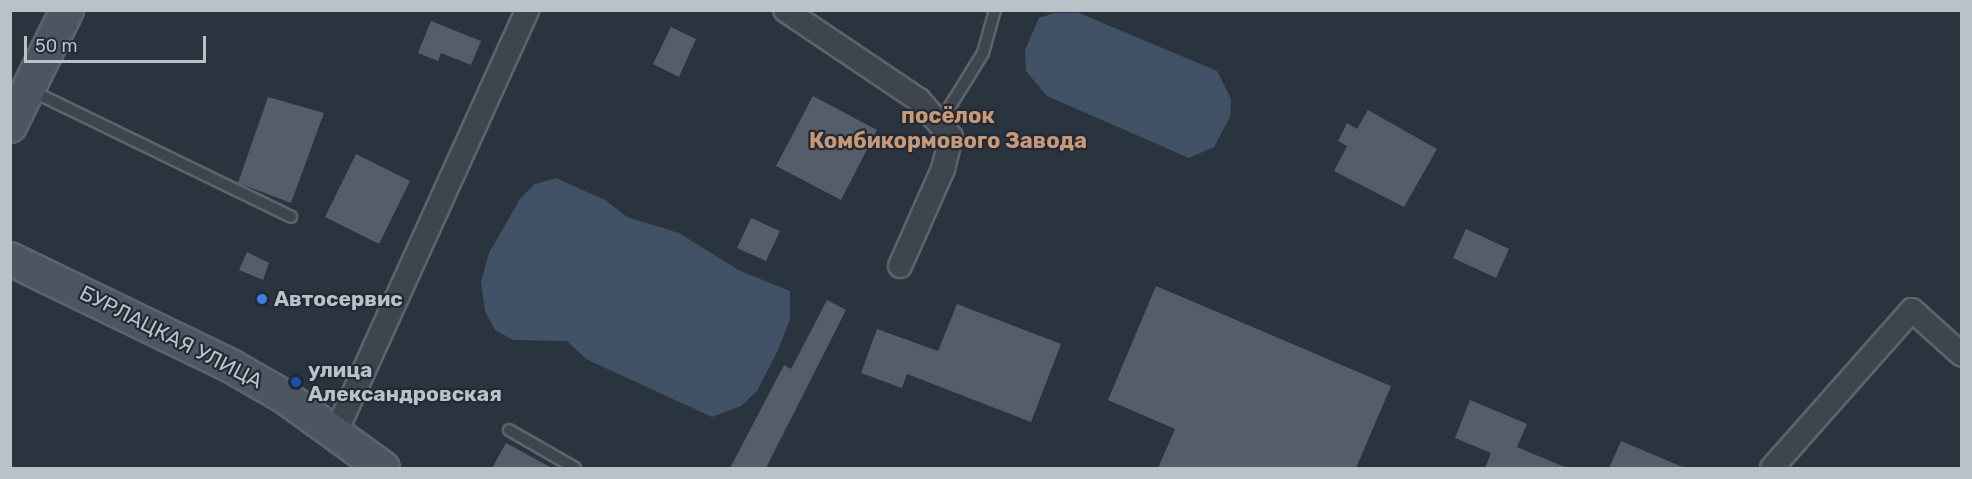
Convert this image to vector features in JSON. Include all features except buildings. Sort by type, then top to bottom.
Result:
[{"type":"main road","points":[[10,126],[67,10]]},
{"type":"main road","name":"БУРЛАЦКАЯ УЛИЦА","points":[[10,259],[231,366],[336,432],[383,468]]},
{"type":"street","points":[[336,432],[527,10]]},
{"type":"street","points":[[785,10],[919,100],[951,137],[943,169],[900,266]]},
{"type":"street","points":[[1772,468],[1912,310],[1962,355]]},
{"type":"lane","points":[[939,124],[983,53],[995,10]]},
{"type":"lane","points":[[28,90],[291,217]]},
{"type":"lane","points":[[509,430],[570,467]]},
{"type":"water","points":[[1054,13],[1079,13],[1217,71],[1231,99],[1230,117],[1214,147],[1189,158],[1047,96],[1026,71],[1025,50],[1039,18]]},
{"type":"water","points":[[556,178],[605,200],[627,217],[679,233],[740,271],[790,291],[790,319],[778,350],[757,391],[741,406],[712,417],[586,359],[567,341],[513,340],[495,330],[485,311],[481,282],[489,253],[520,199],[535,184]]},
{"type":"place","name":"Автосервис","points":[[262,299]]},
{"type":"place","name":"улица Александровская","points":[[296,382]]},
{"type":"district","name":"посёлок Комбикормового Завода","points":[[948,128]]}]
